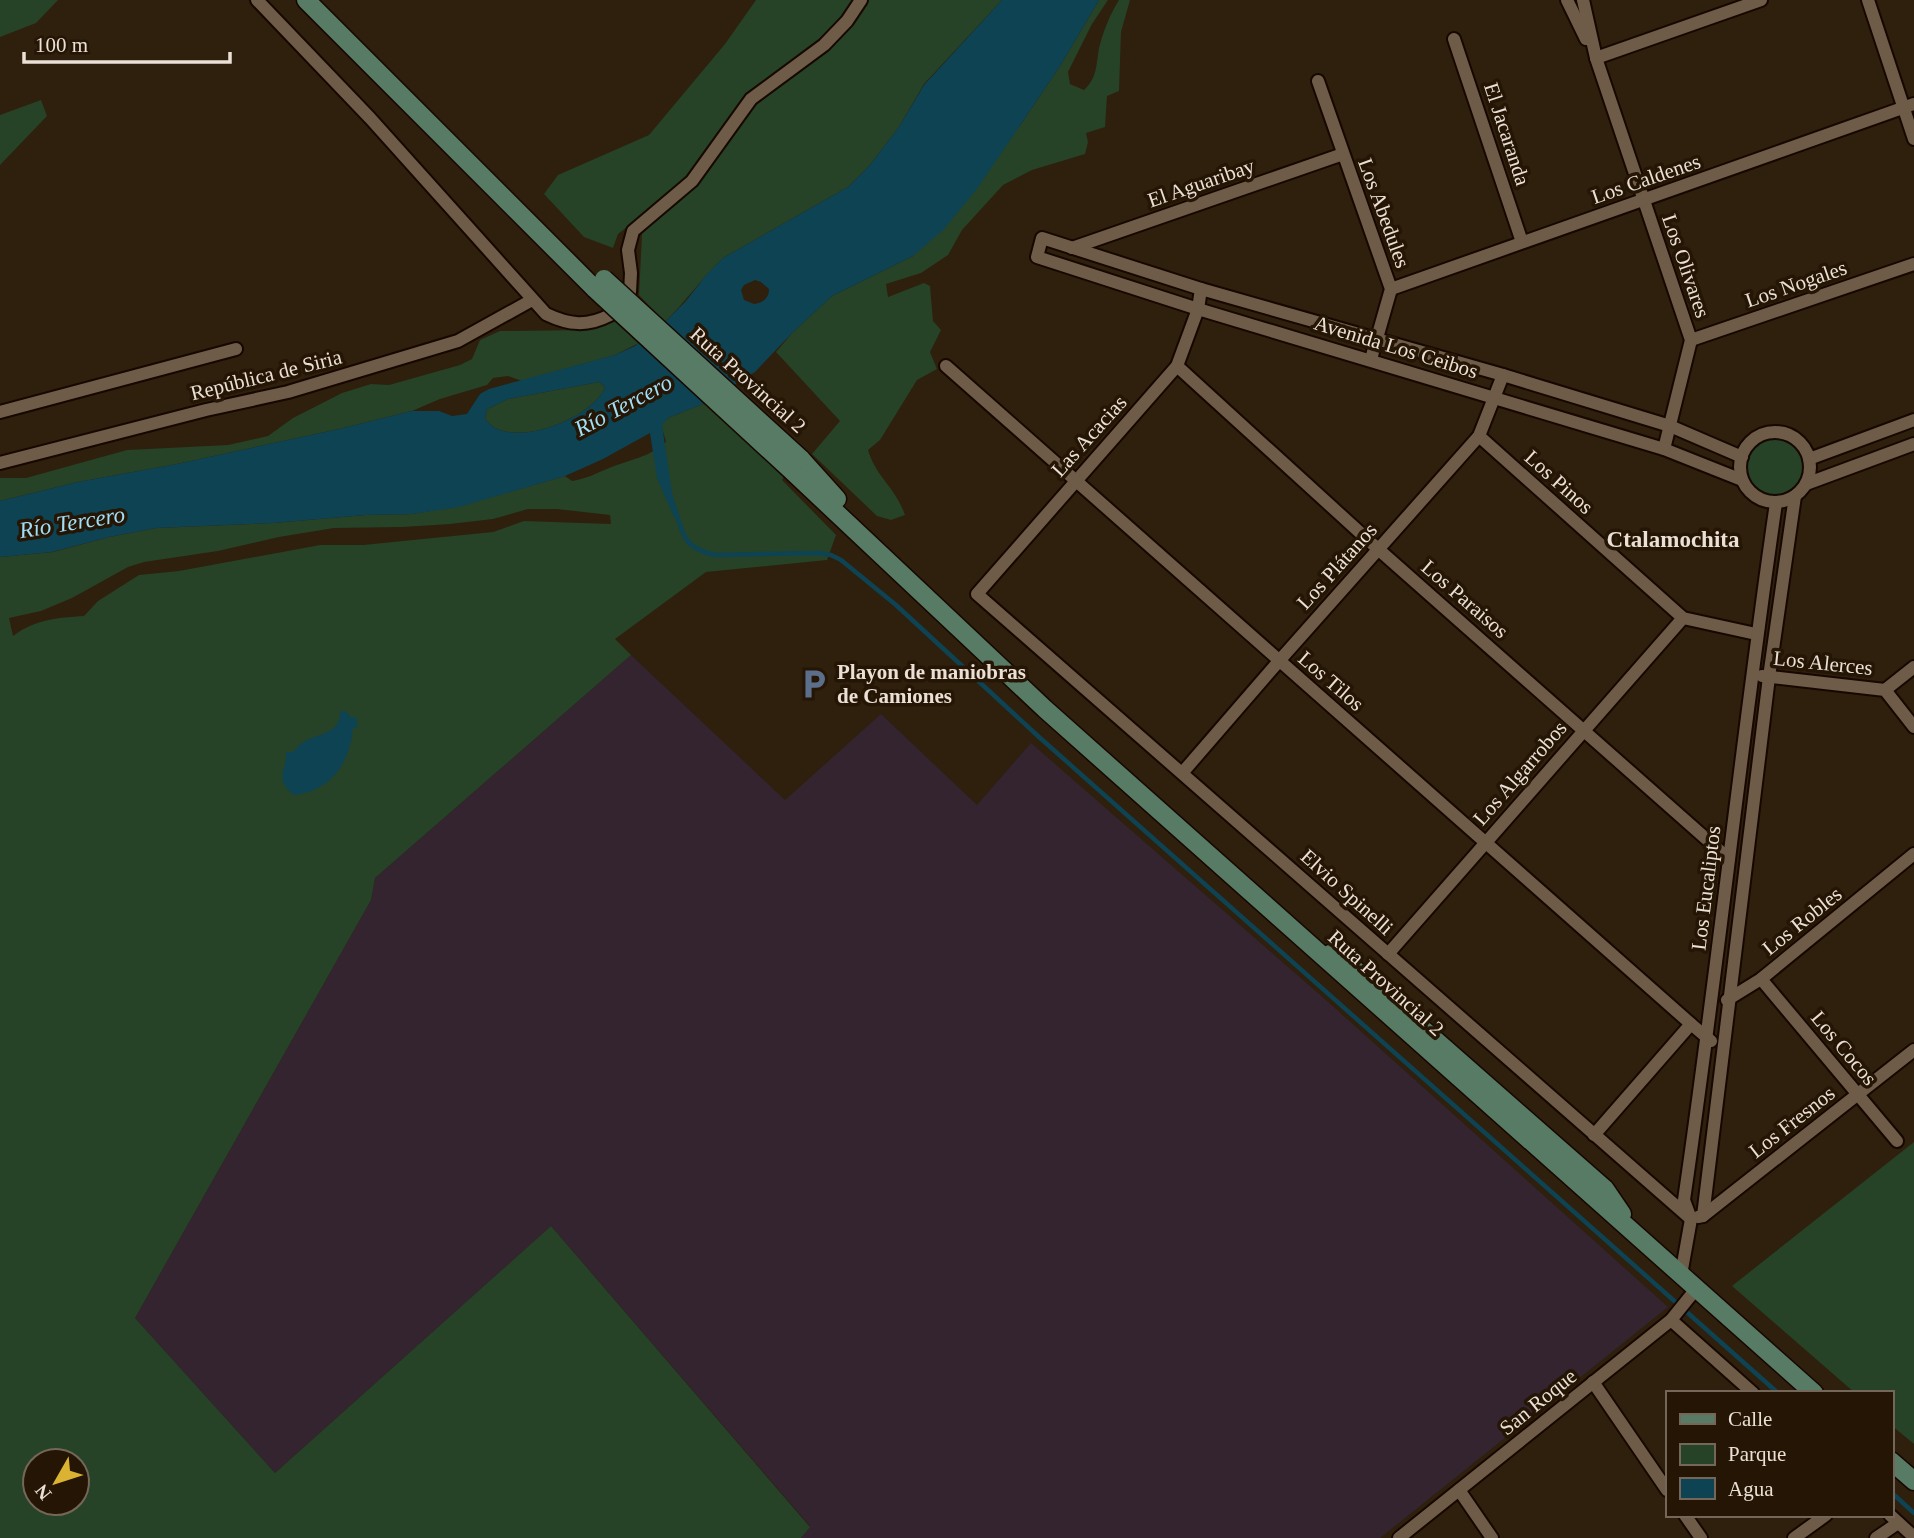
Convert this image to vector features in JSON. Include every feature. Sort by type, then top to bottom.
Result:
[{"type":"main road","name":"Ruta Provincial 2","points":[[306,0],[515,210],[797,465],[932,603],[1055,718],[1812,1391]]},
{"type":"main road","points":[[1893,1463],[1914,1481]]},
{"type":"street","points":[[257,0],[370,118],[546,314],[564,322],[591,323],[610,315]]},
{"type":"street","points":[[630,292],[628,250],[633,231],[691,181],[751,99],[824,45],[847,22],[861,0]]},
{"type":"street","points":[[1567,0],[1596,58]]},
{"type":"street","points":[[1583,0],[1596,58]]},
{"type":"street","points":[[1596,58],[1761,0]]},
{"type":"street","points":[[1868,0],[1909,106],[1914,139]]},
{"type":"street","name":"El Jacaranda","points":[[1454,39],[1522,242]]},
{"type":"street","name":"Los Olivares","points":[[1596,58],[1691,340],[1664,449]]},
{"type":"street","name":"Los Abedules","points":[[1318,81],[1391,289],[1370,359]]},
{"type":"street","name":"Los Caldenes","points":[[1391,289],[1909,106]]},
{"type":"street","name":"El Aguaribay","points":[[1071,248],[1343,154]]},
{"type":"street","name":"Avenida Los Ceibos","points":[[1741,457],[1670,426],[1503,375],[1201,289],[1042,238],[1037,257],[1198,309],[1664,449],[1742,480]]},
{"type":"street","name":"Los Nogales","points":[[1691,340],[1914,264]]},
{"type":"street","name":"Las Acacias","points":[[977,594],[1177,366],[1198,309],[1201,289]]},
{"type":"street","name":"República de Siria","points":[[0,463],[206,410],[288,392],[458,341],[532,300]]},
{"type":"street","points":[[0,412],[236,349]]},
{"type":"street","name":"Los Tilos","points":[[946,366],[1691,1024]]},
{"type":"street","name":"Los Paraisos","points":[[1177,366],[1378,549],[1729,859]]},
{"type":"street","name":"Los Plátanos","points":[[1183,772],[1479,436],[1503,375]]},
{"type":"street","points":[[1809,458],[1914,421]]},
{"type":"street","points":[[1806,484],[1809,458],[1799,442],[1781,433],[1771,432],[1752,440],[1741,457],[1742,480],[1756,496],[1776,502],[1795,496],[1806,484],[1914,444]]},
{"type":"street","name":"Los Pinos","points":[[1479,436],[1683,618],[1756,634]]},
{"type":"street","name":"Los Eucaliptos","points":[[1681,1275],[1697,1217],[1724,1048],[1769,677],[1795,496]]},
{"type":"street","name":"Los Eucaliptos","points":[[1697,1217],[1684,1200],[1707,1039],[1756,634],[1776,502]]},
{"type":"street","name":"Elvio Spinelli","points":[[977,594],[1594,1135],[1697,1217]]},
{"type":"street","name":"Los Algarrobos","points":[[1388,954],[1683,618]]},
{"type":"street","points":[[1885,690],[1914,667]]},
{"type":"street","name":"Los Alerces","points":[[1751,675],[1885,690],[1914,727]]},
{"type":"street","name":"Los Robles","points":[[1710,1011],[1761,979],[1914,854]]},
{"type":"street","name":"Los Cocos","points":[[1761,979],[1896,1141]]},
{"type":"street","points":[[1594,1135],[1691,1024],[1707,1039],[1724,1048]]},
{"type":"street","name":"Los Fresnos","points":[[1697,1217],[1914,1050]]},
{"type":"street","name":"San Roque","points":[[1399,1538],[1671,1320],[1696,1289]]},
{"type":"street","points":[[1671,1320],[1751,1391]]},
{"type":"street","points":[[1593,1382],[1666,1489]]},
{"type":"street","points":[[1459,1490],[1492,1538]]},
{"type":"street","points":[[1686,1517],[1701,1538]]},
{"type":"street","points":[[1794,1538],[1823,1517]]},
{"type":"street","points":[[1876,1538],[1894,1519],[1914,1537]]},
{"type":"shaded area","points":[[631,655],[785,800],[881,714],[977,805],[1031,743],[1327,1001],[1668,1307],[1380,1538],[801,1538],[810,1526],[551,1226],[275,1473],[135,1318],[371,900],[375,878]]},
{"type":"green space","points":[[0,0],[58,0],[36,23],[0,37]]},
{"type":"green space","points":[[756,0],[1002,0],[924,84],[899,127],[870,165],[848,187],[723,258],[665,322],[639,295],[643,215],[618,234],[613,248],[584,237],[544,194],[558,175],[649,135],[725,44]]},
{"type":"green space","points":[[1099,0],[1108,0],[1092,24],[1068,72],[1070,84],[1084,90],[1094,76],[1099,48],[1113,11],[1119,0],[1130,0],[1121,32],[1119,91],[1107,96],[1105,127],[1086,133],[1088,142],[1085,154],[1032,170],[1003,185],[962,230],[948,255],[921,273],[886,284],[888,297],[924,283],[930,286],[933,321],[941,330],[930,352],[937,369],[917,380],[880,440],[868,450],[905,515],[891,520],[877,516],[812,454],[840,421],[776,352],[792,333],[832,296],[913,256],[1021,124],[1060,66]]},
{"type":"green space","points":[[41,100],[47,116],[0,165],[0,115]]},
{"type":"green space","points":[[613,320],[639,343],[615,355],[522,381],[508,376],[493,378],[487,385],[440,399],[412,411],[0,501],[0,478],[26,478],[127,450],[228,445],[268,436],[293,418],[342,393],[371,384],[389,385],[460,365],[472,359],[480,340],[500,331],[589,330]]},
{"type":"green space","points":[[599,382],[605,387],[598,399],[567,420],[548,428],[511,432],[495,428],[485,418],[487,409],[508,399]]},
{"type":"green space","points":[[705,403],[784,476],[782,480],[836,535],[827,560],[706,572],[615,639],[631,655],[375,878],[371,900],[135,1318],[275,1473],[551,1226],[810,1527],[801,1538],[0,1538],[0,557],[53,552],[156,528],[412,514],[459,506],[565,476],[572,481],[582,479],[646,455],[666,442],[661,425],[668,418]],"holes":[[[528,509],[557,509],[610,515],[611,524],[524,521],[493,532],[363,545],[320,545],[179,571],[139,575],[98,601],[84,616],[38,623],[13,636],[9,618],[41,611],[72,598],[128,567],[144,562],[218,551],[334,528],[450,524],[493,519]]]},
{"type":"green space","points":[[1775,432],[1800,442],[1810,467],[1800,492],[1775,502],[1750,492],[1740,467],[1750,442]]},
{"type":"green space","points":[[1914,1142],[1914,1444],[1893,1427],[1893,1391],[1853,1391],[1732,1286]]},
{"type":"water","name":"Río Tercero","points":[[1002,0],[1099,0],[1060,66],[1021,124],[976,190],[943,230],[913,256],[832,296],[755,372],[705,403],[668,418],[662,425],[672,493],[679,515],[674,517],[657,478],[650,433],[565,476],[459,507],[412,514],[156,528],[52,552],[0,557],[0,501],[412,411],[439,411],[452,416],[467,414],[480,394],[489,389],[615,355],[635,346],[686,301],[723,258],[848,187],[870,165],[899,127],[924,85]],"holes":[[[755,280],[769,289],[765,300],[754,304],[744,300],[741,290],[744,285]],[[599,382],[605,387],[598,399],[567,420],[548,428],[511,432],[495,428],[485,418],[487,409],[508,399]]]},
{"type":"water","points":[[346,711],[350,717],[356,717],[358,727],[353,728],[343,764],[318,788],[294,795],[284,784],[282,775],[286,752],[293,752],[302,743],[332,729],[337,725],[340,712]]},
{"type":"waterway","points":[[676,512],[681,529],[692,546],[715,555],[831,555]]},
{"type":"waterway","points":[[831,555],[841,560],[896,605],[1039,737],[1776,1391]]},
{"type":"waterway","points":[[1893,1494],[1914,1513]]},
{"type":"place","name":"Playon de maniobras de Camiones","points":[[814,684]]},
{"type":"district","name":"Ctalamochita","points":[[1673,539]]}]
